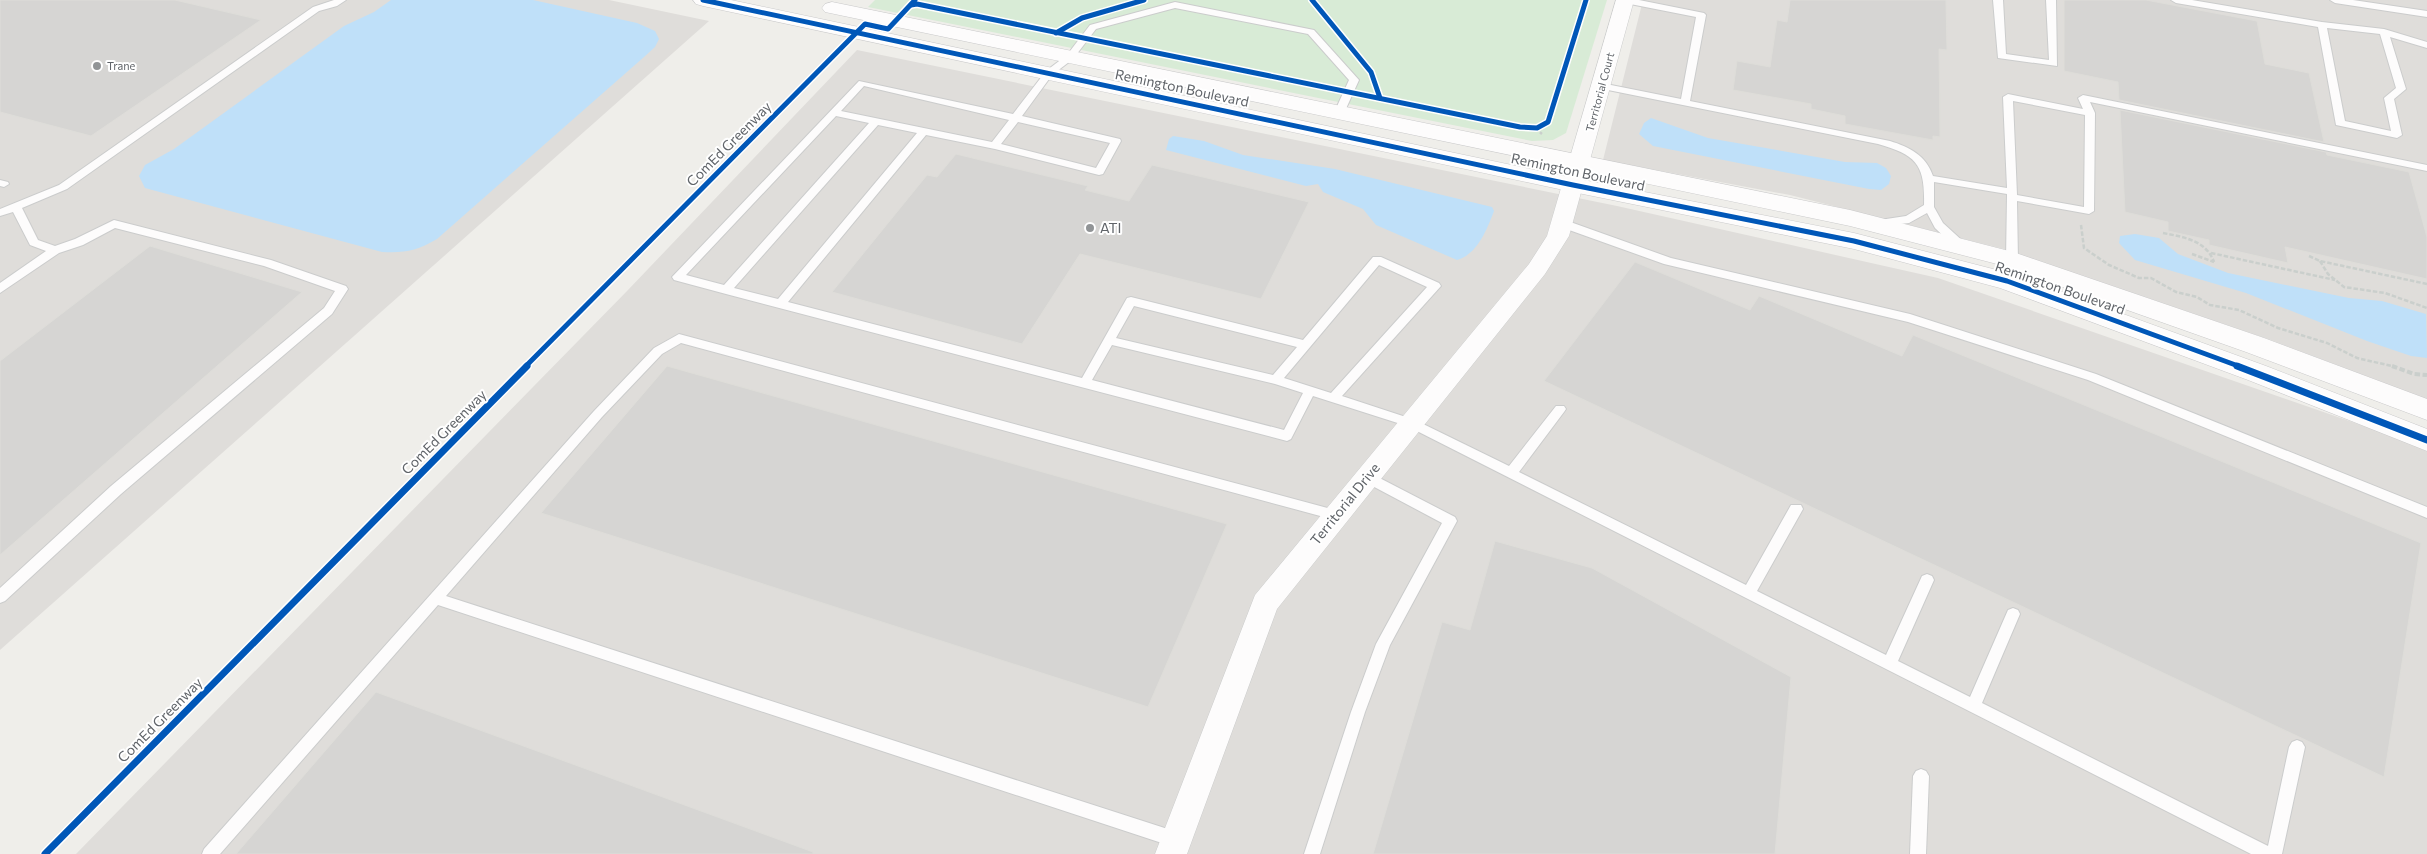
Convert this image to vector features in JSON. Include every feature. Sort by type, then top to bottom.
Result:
[{"type":"street","name":"Remington Boulevard","points":[[703,0],[1049,73],[1577,174],[1876,224],[1962,247],[2010,271],[2257,373],[2427,440]]},
{"type":"street","name":"Remington Boulevard","points":[[794,0],[1339,113],[1577,174],[1854,241],[2010,271],[2255,345],[2427,410]]},
{"type":"street","name":"Territorial Court","points":[[1577,174],[1625,0]]},
{"type":"street","name":"Territorial Drive","points":[[1174,847],[1265,604],[1335,515],[1537,269],[1558,236],[1577,174]]},
{"type":"lane","points":[[0,213],[63,186],[317,5],[334,4],[341,0]]},
{"type":"lane","points":[[1625,0],[1701,15],[1685,103]]},
{"type":"lane","points":[[1998,0],[2001,56],[2054,64],[2051,0]]},
{"type":"lane","points":[[2176,0],[2322,25],[2384,32],[2427,45]]},
{"type":"lane","points":[[2335,0],[2427,14]]},
{"type":"lane","points":[[994,146],[1018,118],[1049,73],[1070,57],[1093,27],[1175,5],[1311,32],[1354,80],[1339,113]]},
{"type":"lane","points":[[2322,25],[2340,123],[2397,134],[2389,98],[2401,89],[2384,32]]},
{"type":"lane","points":[[834,113],[922,133],[994,146],[1099,172],[1116,141],[862,83],[678,277],[1287,436],[1310,391]]},
{"type":"lane","points":[[1601,86],[1896,146],[1921,163],[1928,173],[1929,207],[1939,225],[1962,247]]},
{"type":"lane","points":[[2010,271],[2012,195],[2008,97],[2090,113]]},
{"type":"lane","points":[[1928,178],[2090,211],[2090,113],[2083,98],[2427,168]]},
{"type":"lane","points":[[726,290],[875,122]]},
{"type":"lane","points":[[780,304],[922,133]]},
{"type":"lane","points":[[16,207],[34,242],[55,250]]},
{"type":"lane","points":[[1876,224],[1910,218],[1929,207]]},
{"type":"lane","points":[[1562,223],[1668,261],[1910,318],[2092,377],[2427,513]]},
{"type":"lane","points":[[0,289],[55,250],[79,242],[114,224],[267,262],[342,289],[328,312],[116,490],[0,597]]},
{"type":"lane","points":[[1276,380],[1377,260],[1435,286],[1333,398]]},
{"type":"lane","points":[[1085,383],[1131,301],[1306,345]]},
{"type":"lane","points":[[210,854],[434,598],[605,407],[658,351],[679,338],[1335,515]]},
{"type":"lane","points":[[1109,340],[1276,380],[1411,423],[2267,854]]},
{"type":"lane","points":[[1511,473],[1560,409]]},
{"type":"lane","points":[[1312,854],[1358,712],[1383,644],[1450,521],[1368,476]]},
{"type":"lane","points":[[1749,593],[1796,509]]},
{"type":"lane","points":[[1889,664],[1926,580]]},
{"type":"lane","points":[[434,598],[1174,847]]},
{"type":"lane","points":[[1974,706],[2012,614]]},
{"type":"lane","points":[[2274,854],[2297,748]]},
{"type":"lane","points":[[1918,854],[1921,776]]},
{"type":"path","points":[[1527,128],[1536,128],[1542,125]]},
{"type":"path","points":[[2082,225],[2084,248],[2090,254],[2109,265],[2139,278],[2151,278],[2176,292],[2197,297],[2210,305],[2239,310],[2278,328],[2293,330],[2310,339],[2327,342],[2336,349],[2357,358],[2393,366],[2414,374],[2427,375]]},
{"type":"path","points":[[2162,233],[2203,246],[2211,253],[2335,280]]},
{"type":"path","points":[[2192,254],[2214,262],[2211,253]]},
{"type":"path","points":[[2308,256],[2320,261],[2427,284]]},
{"type":"path","points":[[2320,261],[2322,266],[2344,287],[2385,293],[2427,308]]},
{"type":"shaded area","points":[[0,0],[609,0],[709,21],[0,650]]},
{"type":"shaded area","points":[[1643,0],[2427,0],[2427,399],[2271,340],[2004,249],[1790,195],[1603,160]]},
{"type":"shaded area","points":[[857,50],[1617,206],[1938,278],[2427,448],[2427,854],[76,854],[628,290]]},
{"type":"green space","points":[[875,0],[1607,0],[1566,133],[1553,140],[1532,141],[868,7]]},
{"type":"water","points":[[391,0],[533,0],[637,23],[655,31],[659,39],[655,47],[644,57],[437,239],[417,249],[382,252],[145,188],[139,176],[145,165],[174,149],[344,26],[374,12]]},
{"type":"water","points":[[1651,118],[1708,138],[1845,162],[1877,163],[1886,168],[1891,176],[1889,184],[1881,190],[1869,189],[1653,146],[1639,134],[1644,123]]},
{"type":"water","points":[[1173,136],[1204,141],[1243,155],[1335,169],[1492,207],[1494,211],[1485,233],[1476,247],[1457,260],[1376,225],[1363,209],[1323,192],[1318,184],[1306,186],[1166,150],[1169,139]]},
{"type":"water","points":[[2135,234],[2159,238],[2178,254],[2228,273],[2349,298],[2382,301],[2426,314],[2427,358],[2411,356],[2367,341],[2246,293],[2135,260],[2119,243],[2120,236]]},
{"type":"building","name":"Trane","points":[[0,0],[175,0],[261,20],[91,136],[0,112]]},
{"type":"building","points":[[1790,0],[1946,0],[1947,50],[1939,49],[1940,137],[1933,136],[1933,140],[1845,124],[1845,116],[1811,109],[1811,104],[1733,90],[1737,61],[1770,67],[1777,20],[1787,22]]},
{"type":"building","points":[[2064,0],[2146,0],[2257,21],[2265,64],[2309,73],[2324,142],[2119,100],[2118,82],[2064,71]]},
{"type":"building","points":[[2120,110],[2326,152],[2327,155],[2409,172],[2427,237],[2427,279],[2285,247],[2288,263],[2209,245],[2209,240],[2168,231],[2168,222],[2125,212]]},
{"type":"building","name":"ATI","points":[[956,154],[1088,186],[1085,190],[1129,201],[1152,165],[1309,202],[1261,299],[1080,254],[1022,344],[832,292],[927,175],[937,177]]},
{"type":"building","points":[[150,246],[302,292],[0,555],[0,361]]},
{"type":"building","points":[[1635,262],[1750,310],[1759,296],[1902,356],[1913,335],[2421,543],[2384,777],[1544,381]]},
{"type":"building","points":[[667,366],[1227,524],[1148,707],[541,513]]},
{"type":"building","points":[[1495,541],[1592,568],[1791,677],[1775,854],[1373,854],[1442,622],[1470,630]]},
{"type":"building","points":[[376,692],[813,852],[813,854],[236,854]]},
{"type":"cycle path","points":[[703,0],[1573,185],[1854,241],[2007,281],[2257,373],[2427,440]]},
{"type":"cycle path","name":"ComEd Greenway","points":[[45,854],[847,41],[865,24],[888,29],[915,0]]},
{"type":"cycle path","points":[[1056,33],[1082,18],[1144,0]]},
{"type":"cycle path","points":[[1312,0],[1371,72],[1380,98]]},
{"type":"cycle path","points":[[911,5],[917,4],[1520,127],[1537,128],[1548,122],[1586,0]]},
{"type":"place","name":"Trane","points":[[97,66]]},
{"type":"place","name":"ATI","points":[[1090,228]]}]
